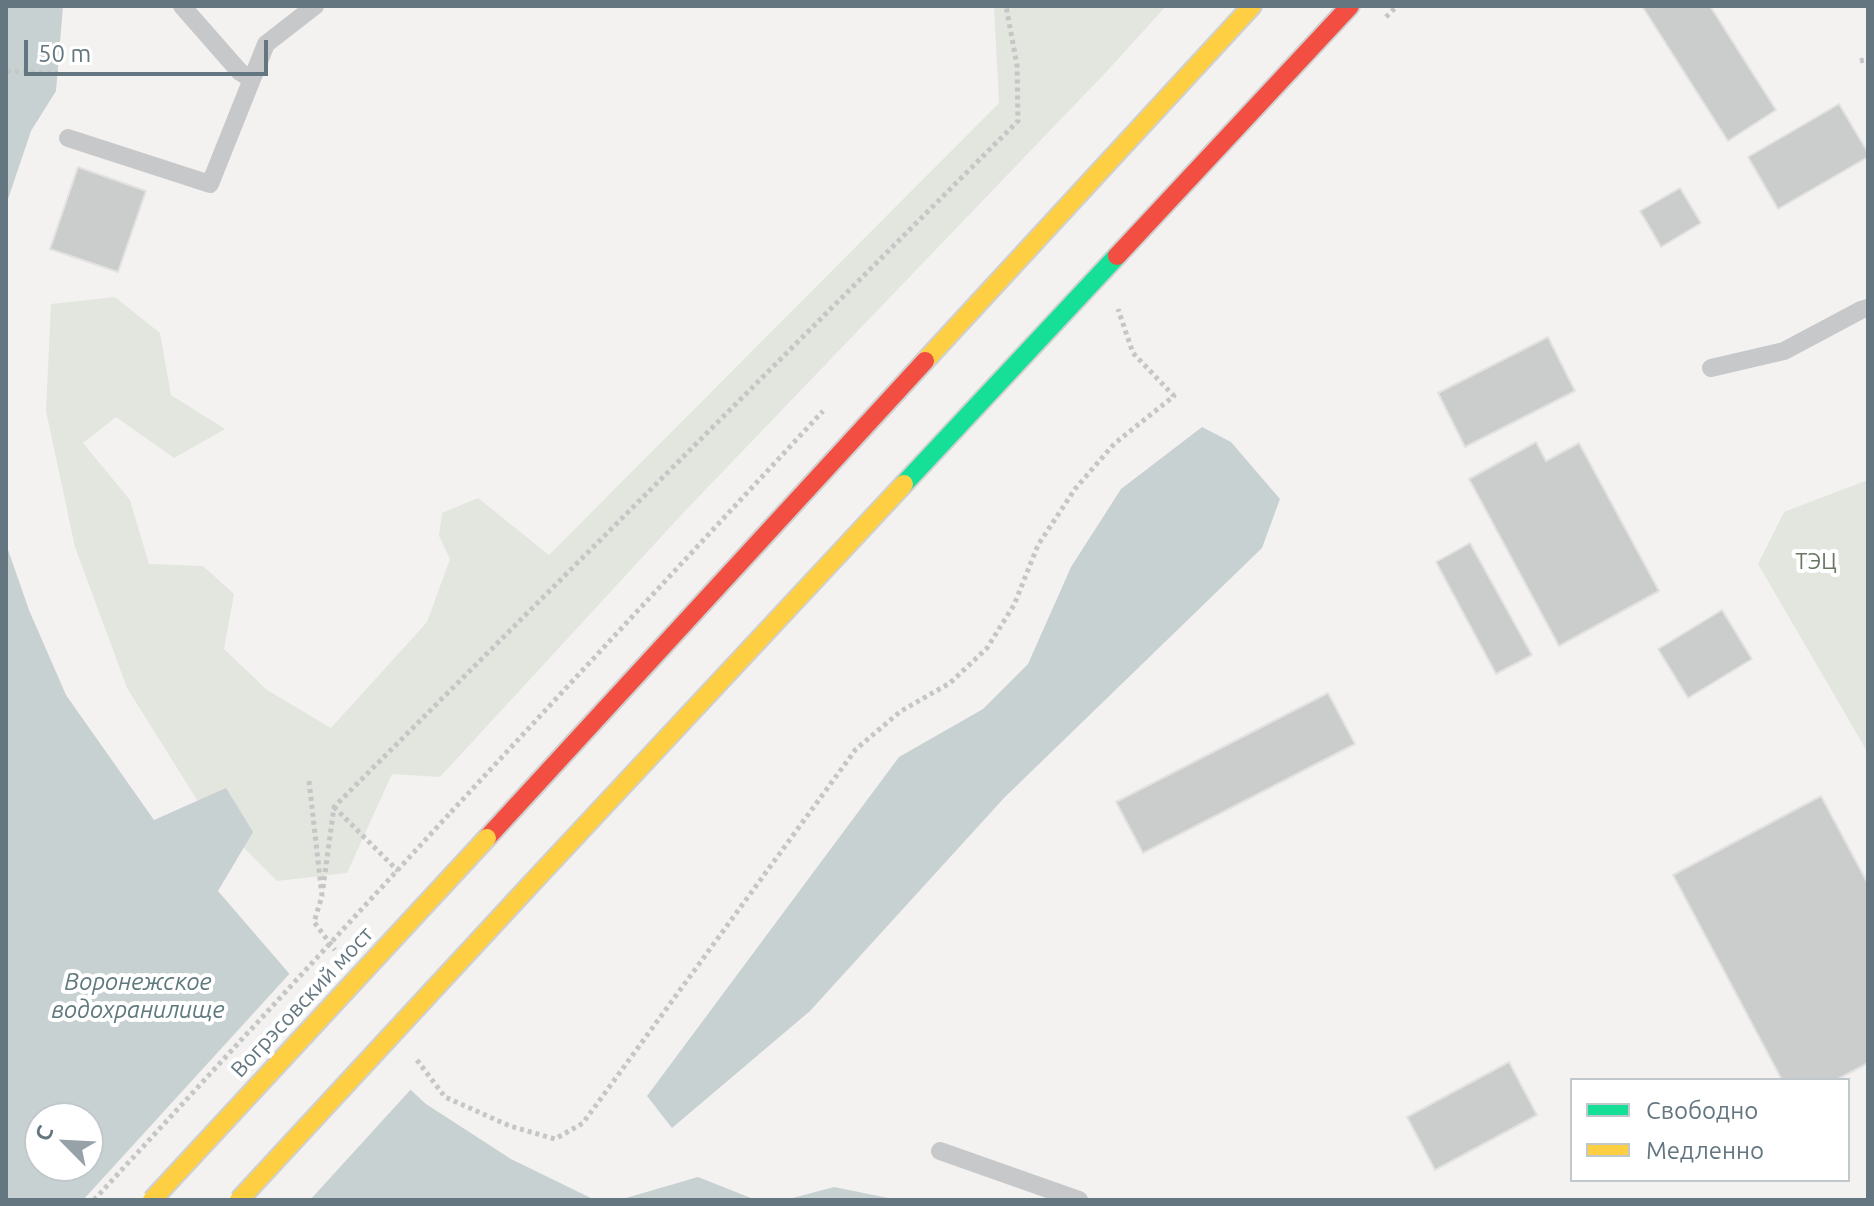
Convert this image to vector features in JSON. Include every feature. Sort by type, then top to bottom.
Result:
[{"type":"highway","name":"Вогрэсовский мост","points":[[152,1200],[1252,6]]},
{"type":"highway","points":[[239,1200],[1350,6]]},
{"type":"lane","points":[[182,6],[240,72],[251,79]]},
{"type":"lane","points":[[68,138],[210,184],[266,44],[315,6]]},
{"type":"lane","points":[[1711,368],[1784,351],[1868,308]]},
{"type":"lane","points":[[940,1151],[1079,1200]]},
{"type":"path","points":[[342,960],[314,922],[322,896],[334,807],[1018,121],[1017,65],[1006,6]]},
{"type":"path","points":[[1860,61],[1868,59]]},
{"type":"path","points":[[7,71],[58,73]]},
{"type":"path","points":[[417,1060],[445,1097],[510,1126],[555,1139],[583,1123],[856,749],[901,711],[950,683],[987,648],[1014,605],[1038,545],[1075,489],[1114,444],[1174,396],[1133,353],[1118,308]]},
{"type":"path","points":[[309,781],[322,896]]},
{"type":"path","points":[[334,807],[398,871]]},
{"type":"path","points":[[94,1200],[451,812]]},
{"type":"green space","points":[[994,6],[1166,6],[685,511],[440,777],[392,774],[347,873],[277,881],[199,803],[127,688],[75,547],[46,411],[51,304],[115,297],[160,333],[171,395],[225,429],[174,458],[116,417],[83,443],[130,500],[149,564],[203,566],[234,594],[224,649],[267,690],[331,728],[427,622],[450,559],[439,536],[442,513],[478,498],[549,555],[999,103]]},
{"type":"green space","name":"ТЭЦ","points":[[1868,480],[1868,753],[1758,564],[1784,512]]},
{"type":"water","points":[[6,6],[63,6],[56,91],[31,131],[6,205]]},
{"type":"water","points":[[1202,427],[1231,442],[1280,499],[1262,548],[1004,798],[810,1011],[672,1128],[647,1096],[899,757],[983,709],[1028,664],[1071,567],[1121,489]]},
{"type":"water","name":"Воронежское водохранилище","points":[[6,544],[29,610],[66,695],[154,820],[226,788],[253,832],[218,891],[306,993],[426,1104],[511,1159],[595,1200],[6,1200]]},
{"type":"water","points":[[698,1177],[756,1200],[619,1200]]},
{"type":"water","points":[[834,1187],[898,1200],[785,1200]]},
{"type":"pier","points":[[292,971],[413,1087],[310,1200],[83,1200],[99,1182],[104,1182],[104,1177]]},
{"type":"building","points":[[1642,6],[1710,6],[1776,110],[1728,141]]},
{"type":"building","points":[[1839,104],[1868,157],[1778,209],[1748,157]]},
{"type":"building","points":[[78,167],[146,191],[118,272],[50,249]]},
{"type":"building","points":[[1680,188],[1701,223],[1661,247],[1640,211]]},
{"type":"building","points":[[1548,337],[1575,391],[1465,447],[1438,393]]},
{"type":"building","points":[[1536,442],[1546,461],[1579,443],[1659,591],[1559,646],[1469,479]]},
{"type":"building","points":[[1470,543],[1532,655],[1496,674],[1436,562]]},
{"type":"building","points":[[1722,610],[1752,659],[1688,698],[1658,649]]},
{"type":"building","points":[[1328,693],[1355,744],[1143,853],[1116,802]]},
{"type":"building","points":[[1821,796],[1868,884],[1868,1063],[1840,1078],[1781,1078],[1673,875]]},
{"type":"building","points":[[1509,1062],[1537,1115],[1435,1170],[1407,1117]]},
{"type":"traffic: fast","points":[[904,484],[1117,256]]},
{"type":"traffic: slow","points":[[925,361],[1252,6]]},
{"type":"traffic: slow","points":[[532,883],[904,484]]},
{"type":"traffic: slow","points":[[152,1200],[487,838]]},
{"type":"traffic: slow","points":[[239,1200],[532,883]]},
{"type":"traffic: jam","points":[[1117,256],[1350,6]]},
{"type":"traffic: jam","points":[[487,838],[925,361]]}]
